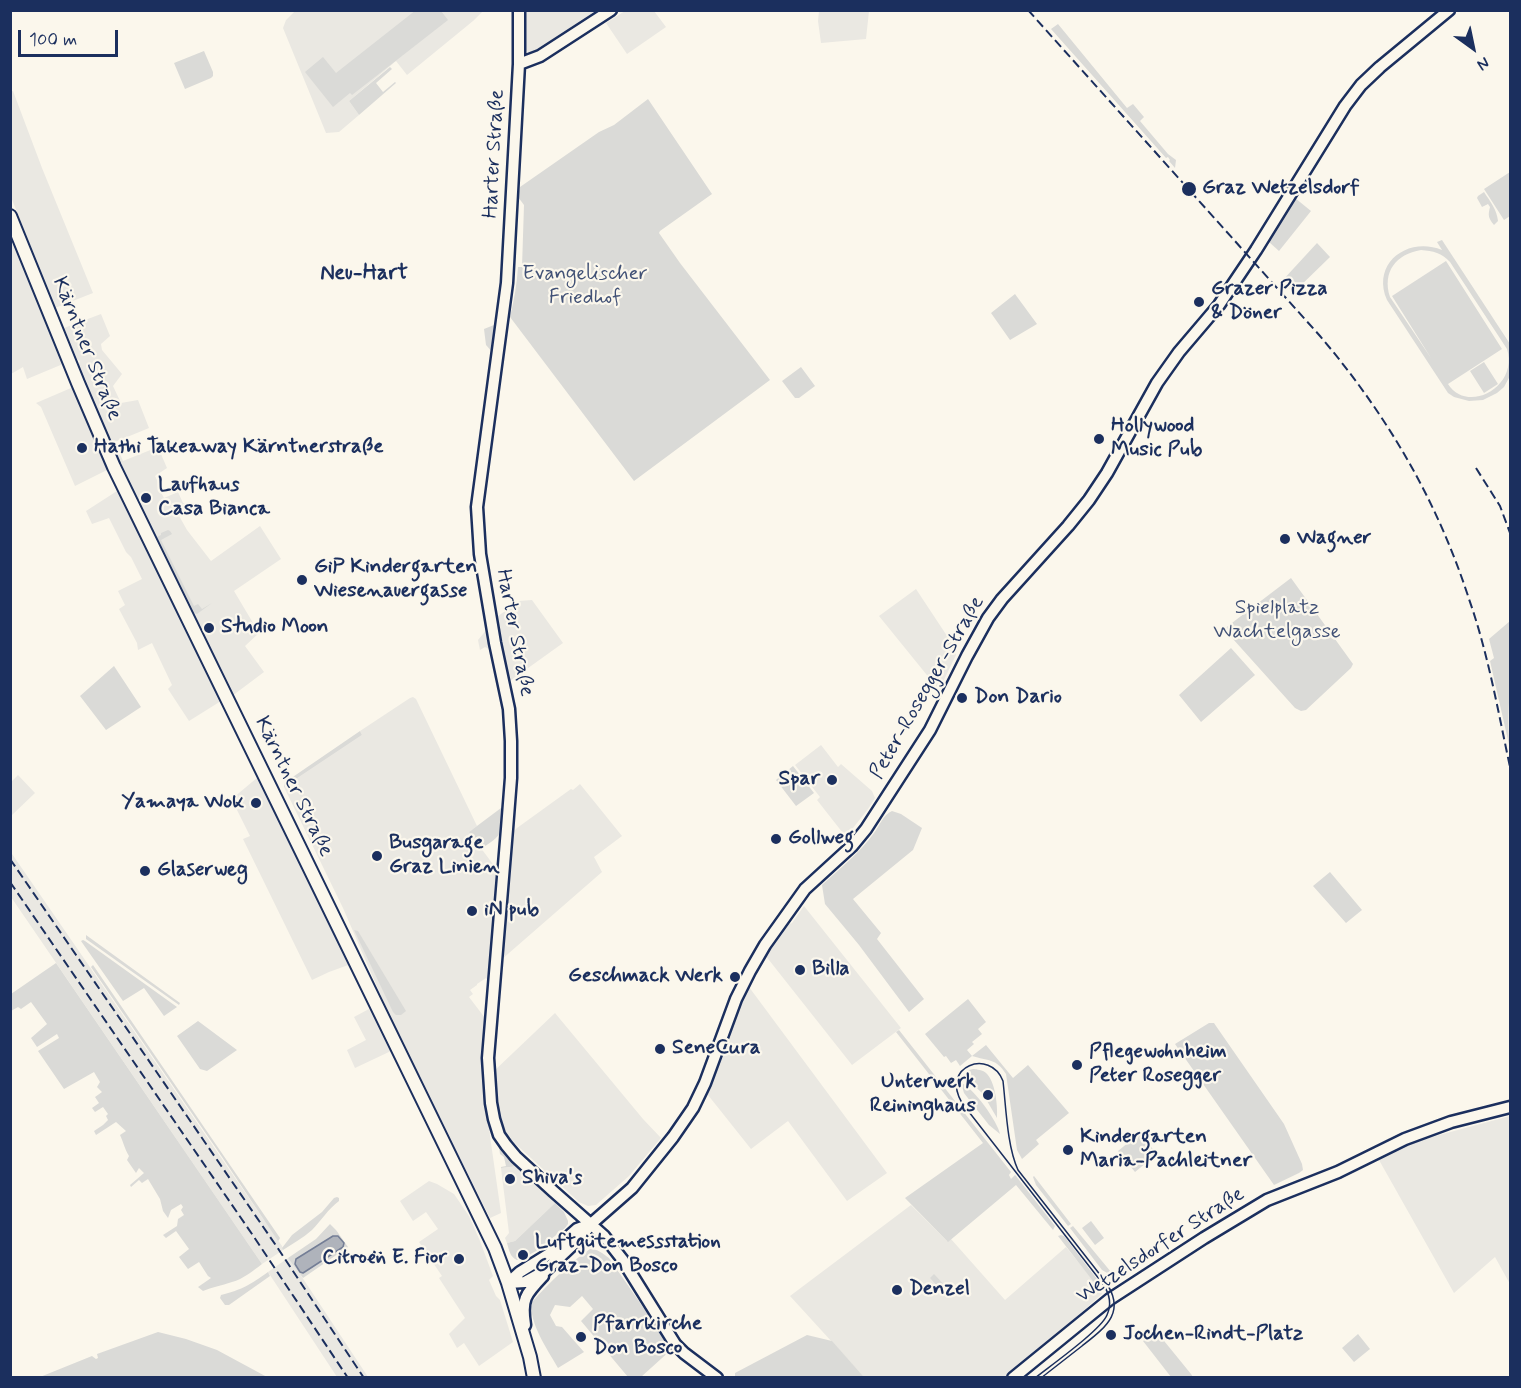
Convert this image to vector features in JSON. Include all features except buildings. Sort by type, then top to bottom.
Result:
[{"type":"main road","name":"Harter Straße","points":[[519,10],[519,64],[507,283],[477,507],[480,554],[509,709],[511,741],[511,777],[488,1048],[494,1119],[499,1135],[516,1157],[604,1236],[622,1259],[675,1344],[717,1377]]},
{"type":"main road","points":[[519,64],[540,56],[610,10]]},
{"type":"main road","name":"Peter-Rosegger-Straße","points":[[508,1284],[525,1282],[553,1264],[591,1224],[632,1188],[665,1148],[691,1112],[705,1083],[740,992],[765,945],[805,889],[866,830],[930,730],[988,618],[1089,500],[1107,473],[1157,383],[1179,352],[1219,305],[1257,250],[1345,106],[1380,67],[1449,10]]},
{"type":"main road","name":"Kärntner Straße","points":[[10,216],[114,467],[495,1248],[508,1284],[534,1377]]},
{"type":"main road","name":"Wetzelsdorfer Straße","points":[[1014,1377],[1110,1299],[1267,1200],[1338,1172],[1404,1139],[1451,1122],[1510,1107]]},
{"type":"main road","name":"Peter-Rosegger-Straße","points":[[508,1284],[520,1272],[549,1254],[577,1229],[591,1224]]},
{"type":"main road","points":[[530,1358],[522,1307],[529,1292],[553,1264]]},
{"type":"shaded area","points":[[596,10],[598,14],[537,51],[532,53],[524,48],[523,11]]},
{"type":"shaded area","points":[[295,11],[483,11],[407,75],[396,61],[349,101],[359,115],[339,132],[326,133],[283,28],[286,20]]},
{"type":"shaded area","points":[[625,11],[654,11],[666,27],[627,54],[606,23]]},
{"type":"shaded area","points":[[819,11],[869,11],[866,39],[821,43]]},
{"type":"shaded area","points":[[13,91],[93,293],[55,308],[11,197],[10,92]]},
{"type":"shaded area","points":[[10,232],[63,364],[27,379],[23,367],[11,374]]},
{"type":"shaded area","points":[[101,314],[110,336],[101,344],[102,350],[122,374],[113,386],[121,403],[138,400],[149,428],[115,442],[123,461],[158,447],[167,468],[155,476],[158,487],[164,498],[178,492],[183,503],[186,503],[188,508],[178,514],[187,530],[211,561],[260,526],[281,559],[234,591],[259,633],[245,646],[264,672],[228,699],[189,721],[168,689],[172,685],[152,643],[138,650],[137,643],[119,609],[125,605],[118,591],[142,579],[109,518],[92,524],[86,511],[117,491],[107,470],[75,486],[41,407],[36,403],[71,388],[80,361],[77,359],[64,328]]},
{"type":"shaded area","points":[[916,589],[955,648],[956,655],[939,690],[879,616]]},
{"type":"shaded area","points":[[532,600],[563,643],[510,681],[500,691],[489,649],[485,647],[480,650],[478,640],[488,628],[487,624],[519,601]]},
{"type":"shaded area","points":[[413,697],[477,826],[469,832],[498,871],[488,981],[486,978],[477,984],[470,990],[473,994],[469,997],[485,1018],[483,1047],[490,1136],[501,1213],[490,1218],[397,1033],[343,908],[284,787],[362,735],[360,731]]},
{"type":"shaded area","name":"Spar","points":[[821,745],[838,767],[841,764],[872,791],[875,798],[846,837],[817,800],[820,797],[795,765]]},
{"type":"shaded area","points":[[18,775],[35,793],[11,816],[11,782]]},
{"type":"shaded area","points":[[258,777],[351,964],[312,980],[243,839],[250,836],[233,798]]},
{"type":"shaded area","points":[[580,784],[622,836],[594,857],[602,872],[501,960],[511,834]]},
{"type":"shaded area","points":[[10,851],[282,1246],[283,1250],[262,1264],[11,897]]},
{"type":"shaded area","points":[[804,906],[901,1028],[852,1065],[765,955]]},
{"type":"shaded area","points":[[749,987],[887,1173],[847,1201],[788,1121],[751,1149],[707,1093]]},
{"type":"shaded area","points":[[369,1009],[391,1051],[355,1068],[347,1050],[366,1040],[354,1017]]},
{"type":"shaded area","points":[[555,1013],[661,1138],[629,1176],[596,1205],[588,1206],[579,1202],[509,1138],[499,1117],[493,1072]]},
{"type":"shaded area","points":[[1510,1116],[1510,1284],[1495,1257],[1454,1293],[1379,1160],[1397,1149],[1428,1138]]},
{"type":"shaded area","points":[[519,1166],[555,1203],[515,1241],[507,1243],[505,1238],[509,1233],[501,1168]]},
{"type":"shaded area","name":"Citroën E. Fior","points":[[429,1181],[454,1194],[469,1216],[493,1276],[489,1280],[500,1300],[513,1342],[479,1366],[464,1343],[457,1348],[449,1334],[465,1318],[439,1278],[442,1276],[419,1242],[438,1229],[426,1212],[413,1221],[400,1201]]},
{"type":"shaded area","name":"Denzel","points":[[911,1205],[947,1241],[951,1239],[1005,1300],[1066,1247],[1102,1294],[1008,1378],[864,1377],[790,1296]]},
{"type":"shaded area","points":[[333,1236],[338,1236],[344,1243],[343,1247],[303,1273],[300,1272],[295,1264],[296,1259]]},
{"type":"shaded area","points":[[288,1258],[368,1377],[337,1377],[268,1272]]},
{"type":"green space","points":[[416,10],[441,11],[448,20],[352,95],[350,93],[333,107],[305,72],[323,57],[336,73]]},
{"type":"green space","points":[[1058,24],[1127,108],[1133,104],[1144,117],[1140,121],[1168,154],[1176,160],[1175,168],[1168,157],[1166,158],[1051,29]]},
{"type":"green space","points":[[204,51],[213,76],[185,89],[174,63]]},
{"type":"green space","points":[[390,67],[392,69],[376,83],[383,92],[396,83],[359,115],[349,101]]},
{"type":"green space","name":"Evangelischer Friedhof","points":[[648,99],[712,194],[659,233],[770,380],[634,481],[510,317],[518,267],[522,267],[524,205],[518,197],[520,187],[599,132],[614,125]]},
{"type":"green space","points":[[1510,172],[1510,216],[1504,220],[1484,189]]},
{"type":"green space","points":[[1484,192],[1496,213],[1498,221],[1494,225],[1489,216],[1490,207],[1488,204],[1482,207],[1477,198]]},
{"type":"green space","points":[[1295,198],[1311,211],[1279,251],[1269,242]]},
{"type":"green space","points":[[1442,240],[1510,344],[1510,376],[1504,387],[1483,400],[1469,401],[1448,393],[1387,300],[1383,287],[1388,264],[1396,256],[1405,250],[1417,247],[1442,250],[1437,242]],"holes":[[[1421,250],[1433,252],[1450,262],[1507,349],[1509,362],[1506,374],[1499,385],[1489,392],[1467,397],[1457,393],[1448,384],[1502,349],[1446,261],[1392,296],[1431,358],[1390,297],[1388,280],[1393,266],[1404,256]]]},
{"type":"green space","points":[[1317,243],[1330,257],[1293,293],[1282,281]]},
{"type":"green space","points":[[1015,294],[1037,324],[1010,340],[991,313]]},
{"type":"green space","points":[[494,325],[497,328],[493,353],[486,345],[484,329]]},
{"type":"green space","points":[[1484,362],[1498,384],[1484,393],[1470,371]]},
{"type":"green space","points":[[801,367],[815,386],[799,398],[795,398],[782,381]]},
{"type":"green space","points":[[168,530],[172,534],[161,540],[194,606],[198,604],[202,609],[212,603],[197,614],[194,613],[157,537]]},
{"type":"green space","name":"Spielplatz Wachtelgasse","points":[[1291,578],[1353,664],[1306,710],[1301,711],[1295,708],[1224,629]]},
{"type":"green space","points":[[1510,621],[1508,724],[1510,749],[1490,661],[1494,658],[1489,639]]},
{"type":"green space","points":[[1231,648],[1255,675],[1201,722],[1179,695]]},
{"type":"green space","points":[[114,666],[141,707],[106,730],[80,696]]},
{"type":"green space","points":[[360,731],[362,735],[284,787],[284,783]]},
{"type":"green space","points":[[793,766],[814,793],[796,806],[776,780]]},
{"type":"green space","points":[[501,808],[503,818],[501,830],[493,841],[481,849],[469,832]]},
{"type":"green space","points":[[892,811],[901,814],[922,828],[913,850],[853,899],[881,933],[877,939],[924,999],[909,1012],[825,904],[822,885],[862,847]]},
{"type":"green space","points":[[1330,872],[1362,910],[1346,923],[1313,886]]},
{"type":"green space","points":[[354,930],[358,931],[406,1011],[401,1015],[393,1012]]},
{"type":"green space","points":[[86,935],[180,1003],[179,1005],[86,939]]},
{"type":"green space","points":[[83,940],[177,1007],[164,1016],[144,988],[123,1001],[81,941]]},
{"type":"green space","points":[[56,963],[262,1264],[244,1277],[203,1291],[198,1287],[211,1278],[199,1262],[188,1269],[179,1257],[189,1249],[176,1231],[166,1238],[163,1235],[177,1226],[178,1219],[184,1215],[181,1204],[171,1210],[168,1218],[148,1179],[142,1183],[139,1180],[131,1187],[130,1185],[144,1173],[139,1168],[136,1173],[127,1160],[129,1156],[120,1135],[126,1131],[116,1122],[96,1135],[94,1131],[108,1120],[106,1116],[108,1114],[103,1107],[95,1112],[92,1108],[99,1103],[95,1097],[102,1092],[97,1087],[100,1082],[94,1072],[64,1089],[38,1051],[59,1038],[57,1034],[37,1047],[31,1038],[47,1024],[31,1002],[21,1009],[18,1007],[11,1011],[11,994]]},
{"type":"green space","points":[[93,965],[280,1238],[278,1241],[91,967]]},
{"type":"green space","points":[[968,999],[986,1022],[978,1029],[982,1034],[972,1042],[974,1044],[967,1050],[972,1056],[960,1066],[956,1060],[951,1063],[946,1056],[944,1057],[925,1034]]},
{"type":"green space","points":[[198,1021],[237,1050],[207,1071],[200,1069],[177,1036]]},
{"type":"green space","points":[[1209,1023],[1214,1023],[1284,1124],[1302,1164],[1303,1170],[1299,1173],[1274,1185],[1175,1044]]},
{"type":"green space","points":[[899,1030],[1011,1172],[1009,1175],[1011,1179],[1016,1176],[1055,1226],[1053,1230],[1016,1185],[948,1242],[905,1198],[983,1143],[896,1032]]},
{"type":"green space","points":[[986,1045],[1013,1078],[1028,1065],[1069,1113],[1036,1140],[1039,1144],[1022,1159],[1017,1150],[1006,1074],[999,1065],[972,1056]]},
{"type":"green space","name":"Unterwerk Reininghaus","points":[[973,1069],[987,1074],[993,1085],[997,1118],[983,1094],[963,1075]]},
{"type":"green space","points":[[961,1083],[972,1091],[984,1106],[1000,1134],[989,1125],[964,1093]]},
{"type":"green space","points":[[1140,1133],[1157,1154],[1135,1172],[1118,1151]]},
{"type":"green space","points":[[500,1146],[518,1166],[501,1168],[506,1166],[504,1157],[500,1154]]},
{"type":"green space","points":[[1034,1176],[1071,1224],[1068,1226],[1036,1185]]},
{"type":"green space","points":[[337,1197],[339,1201],[312,1230],[283,1250],[282,1248],[292,1235]]},
{"type":"green space","points":[[555,1203],[564,1212],[568,1224],[536,1251],[527,1256],[525,1253],[520,1255],[522,1259],[515,1259],[507,1243],[515,1241]]},
{"type":"green space","points":[[1091,1221],[1104,1238],[1095,1245],[1082,1228]]},
{"type":"green space","points":[[330,1224],[348,1247],[303,1278],[288,1258],[316,1239]]},
{"type":"green space","points":[[1073,1226],[1111,1272],[1109,1274],[1102,1270],[1070,1228]]},
{"type":"green space","points":[[1061,1235],[1100,1283],[1096,1285],[1058,1236]]},
{"type":"green space","points":[[590,1249],[609,1258],[672,1349],[641,1377],[628,1377],[581,1321],[593,1309],[582,1296],[570,1307],[555,1305],[550,1315],[556,1326],[562,1327],[584,1352],[558,1368],[536,1327],[532,1302],[574,1261]]},
{"type":"green space","points":[[268,1272],[270,1276],[229,1305],[225,1305],[220,1298],[221,1295],[246,1286]]},
{"type":"green space","points":[[934,1274],[950,1291],[946,1296],[930,1278]]},
{"type":"green space","points":[[1156,1331],[1193,1377],[1171,1377],[1143,1341]]},
{"type":"green space","points":[[158,1332],[217,1350],[267,1377],[40,1377],[92,1356],[96,1359],[97,1354]]},
{"type":"green space","points":[[1358,1334],[1370,1349],[1354,1362],[1342,1348]]},
{"type":"green space","points":[[807,1335],[832,1341],[864,1377],[735,1377],[735,1373]]},
{"type":"tram line","points":[[1035,1378],[1103,1322],[1109,1311],[1109,1299],[1103,1284],[962,1103],[957,1090],[957,1079],[969,1066],[979,1064],[988,1065],[997,1071],[1003,1081],[1009,1138],[1018,1170],[1105,1281],[1114,1302],[1114,1310],[1106,1325],[1041,1378]]},
{"type":"railway","points":[[1028,10],[1320,336],[1367,396],[1388,428],[1408,460],[1442,527],[1469,599],[1482,640],[1510,767]]},
{"type":"railway","points":[[1476,468],[1500,506],[1510,533]]},
{"type":"railway","points":[[10,859],[277,1247],[364,1378]]},
{"type":"railway","points":[[10,882],[348,1378]]},
{"type":"place","name":"Graz Wetzelsdorf","points":[[1189,189]]},
{"type":"place","name":"Grazer Pizza & Döner","points":[[1199,302]]},
{"type":"place","name":"Hollywood Music Pub","points":[[1099,439]]},
{"type":"place","name":"Hathi Takeaway Kärntnerstraße","points":[[82,448]]},
{"type":"place","name":"Laufhaus Casa Bianca","points":[[146,498]]},
{"type":"place","name":"Wagner","points":[[1285,539]]},
{"type":"place","name":"GiP Kindergarten Wiesenauergasse","points":[[302,580]]},
{"type":"place","name":"Studio Moon","points":[[209,628]]},
{"type":"place","name":"Don Dario","points":[[962,698]]},
{"type":"place","name":"Spar","points":[[832,780]]},
{"type":"place","name":"Yamaya Wok","points":[[256,803]]},
{"type":"place","name":"Gollweg","points":[[776,839]]},
{"type":"place","name":"Busgarage Graz Linien","points":[[377,856]]},
{"type":"place","name":"Glaserweg","points":[[145,871]]},
{"type":"place","name":"iN pub","points":[[472,911]]},
{"type":"place","name":"Billa","points":[[800,970]]},
{"type":"place","name":"Geschmack Werk","points":[[735,977]]},
{"type":"place","name":"SeneCura","points":[[660,1049]]},
{"type":"place","name":"Pflegewohnheim Peter Rosegger","points":[[1077,1065]]},
{"type":"place","name":"Unterwerk Reininghaus","points":[[988,1095]]},
{"type":"place","name":"Kindergarten Maria-Pachleitner","points":[[1068,1150]]},
{"type":"place","name":"Shiva's","points":[[510,1179]]},
{"type":"place","name":"Luftgütemessstation Graz-Don Bosco","points":[[523,1255]]},
{"type":"place","name":"Citroën E. Fior","points":[[459,1259]]},
{"type":"place","name":"Denzel","points":[[897,1290]]},
{"type":"place","name":"Jochen-Rindt-Platz","points":[[1111,1335]]},
{"type":"place","name":"Pfarrkirche Don Bosco","points":[[581,1337]]},
{"type":"district","name":"Neu-Hart","points":[[364,274]]}]
